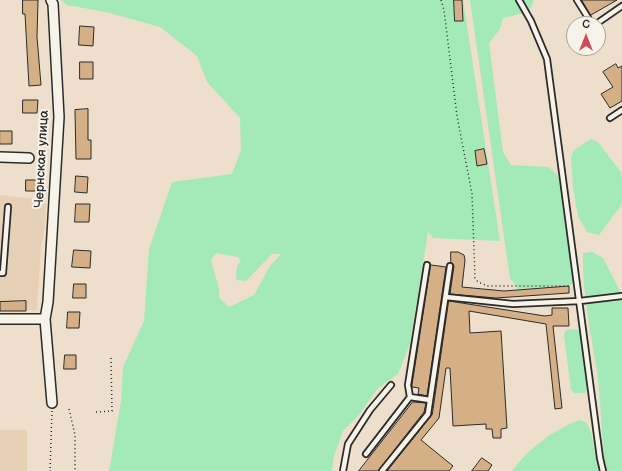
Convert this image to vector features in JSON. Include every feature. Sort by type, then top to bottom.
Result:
[{"type":"street","name":"Чернская улица","points":[[51,0],[53,4],[59,117],[48,302],[44,319],[52,403]]},
{"type":"street","points":[[0,157],[29,158]]},
{"type":"street","points":[[0,319],[44,319]]},
{"type":"lane","points":[[519,0],[531,21],[547,59],[600,458],[603,471]]},
{"type":"lane","points":[[577,0],[587,16]]},
{"type":"lane","points":[[606,17],[622,6]]},
{"type":"lane","points":[[610,118],[622,110]]},
{"type":"lane","points":[[0,273],[3,273],[8,206]]},
{"type":"lane","points":[[366,454],[410,397],[408,384],[427,265]]},
{"type":"lane","points":[[382,471],[428,414],[450,266]]},
{"type":"lane","points":[[446,297],[513,304],[580,301],[622,296]]},
{"type":"lane","points":[[343,471],[348,444],[370,410],[391,384]]},
{"type":"lane","points":[[410,397],[430,400]]},
{"type":"path","points":[[441,0],[444,10],[457,116],[472,194],[475,278],[478,282],[488,286],[578,286]]},
{"type":"path","points":[[96,412],[112,411],[111,358]]},
{"type":"path","points":[[52,403],[50,471],[53,471]]},
{"type":"path","points":[[69,409],[75,435],[75,471]]},
{"type":"shaded area","points":[[0,195],[46,200],[37,310],[0,311]]},
{"type":"shaded area","points":[[0,430],[27,430],[27,471],[0,471]]},
{"type":"green space","points":[[61,0],[463,0],[500,241],[433,238],[428,232],[410,344],[398,374],[378,388],[359,415],[343,431],[334,456],[332,471],[109,471],[121,401],[123,367],[144,321],[149,249],[172,182],[232,174],[241,150],[240,118],[207,82],[197,56],[160,27],[106,12],[67,5]],"holes":[[[216,253],[238,257],[241,261],[237,266],[236,280],[246,281],[272,254],[281,254],[270,266],[254,295],[229,307],[219,297],[219,289],[211,260]]]},
{"type":"green space","points":[[470,0],[534,0],[529,12],[503,18],[500,29],[489,43],[503,152],[511,165],[549,167],[557,175],[563,188],[574,281],[571,285],[518,289],[510,278]]},
{"type":"green space","points":[[591,139],[598,142],[621,172],[622,179],[622,204],[599,235],[587,232],[578,216],[573,188],[571,157],[574,150]]},
{"type":"green space","points":[[592,252],[603,258],[622,295],[622,471],[607,471],[604,467],[597,372],[585,298],[583,268],[583,253]]},
{"type":"green space","points":[[570,329],[580,330],[587,389],[585,393],[574,393],[571,389],[564,336],[565,331]]},
{"type":"green space","points":[[579,420],[587,423],[591,433],[599,471],[512,471],[534,447],[559,430]]},
{"type":"building","points":[[23,0],[38,0],[37,37],[41,85],[29,86]]},
{"type":"building","points":[[454,0],[462,0],[463,21],[455,21]]},
{"type":"building","points":[[582,0],[617,0],[591,15]]},
{"type":"building","points":[[80,26],[94,27],[93,46],[79,45]]},
{"type":"building","points":[[80,62],[93,62],[93,79],[80,79]]},
{"type":"building","points":[[616,64],[618,68],[622,66],[622,101],[610,108],[601,94],[613,87],[603,72]]},
{"type":"building","points":[[23,100],[38,100],[37,113],[23,113]]},
{"type":"building","points":[[88,109],[88,140],[91,140],[91,159],[76,159],[75,110]]},
{"type":"building","points":[[0,131],[12,131],[12,144],[0,144]]},
{"type":"building","points":[[484,149],[487,164],[477,166],[475,151]]},
{"type":"building","points":[[76,176],[88,177],[87,193],[75,192]]},
{"type":"building","points":[[26,180],[39,180],[39,191],[26,191]]},
{"type":"building","points":[[76,204],[90,204],[89,222],[75,222]]},
{"type":"building","points":[[74,250],[91,251],[90,268],[72,267]]},
{"type":"building","points":[[451,252],[458,252],[464,255],[465,260],[462,287],[504,291],[569,286],[569,293],[496,298],[450,294],[454,266],[451,262]]},
{"type":"building","points":[[431,265],[446,267],[427,396],[418,394],[419,388],[412,387],[412,385]]},
{"type":"building","points":[[74,284],[86,284],[86,298],[73,298]]},
{"type":"building","points":[[26,301],[26,311],[0,311],[0,302]]},
{"type":"building","points":[[449,301],[545,316],[552,315],[552,308],[568,308],[569,326],[553,326],[562,408],[555,409],[546,324],[469,311],[470,333],[501,331],[507,428],[501,429],[501,438],[493,438],[492,429],[486,429],[486,424],[453,426],[450,368],[446,368],[439,418],[421,440],[453,466],[449,471],[387,471],[432,415]]},
{"type":"building","points":[[68,312],[80,312],[79,328],[67,328]]},
{"type":"building","points":[[65,355],[76,355],[76,369],[64,369]]},
{"type":"building","points":[[413,402],[426,403],[424,412],[378,471],[359,471]]},
{"type":"building","points":[[482,458],[492,465],[488,471],[472,471]]}]
